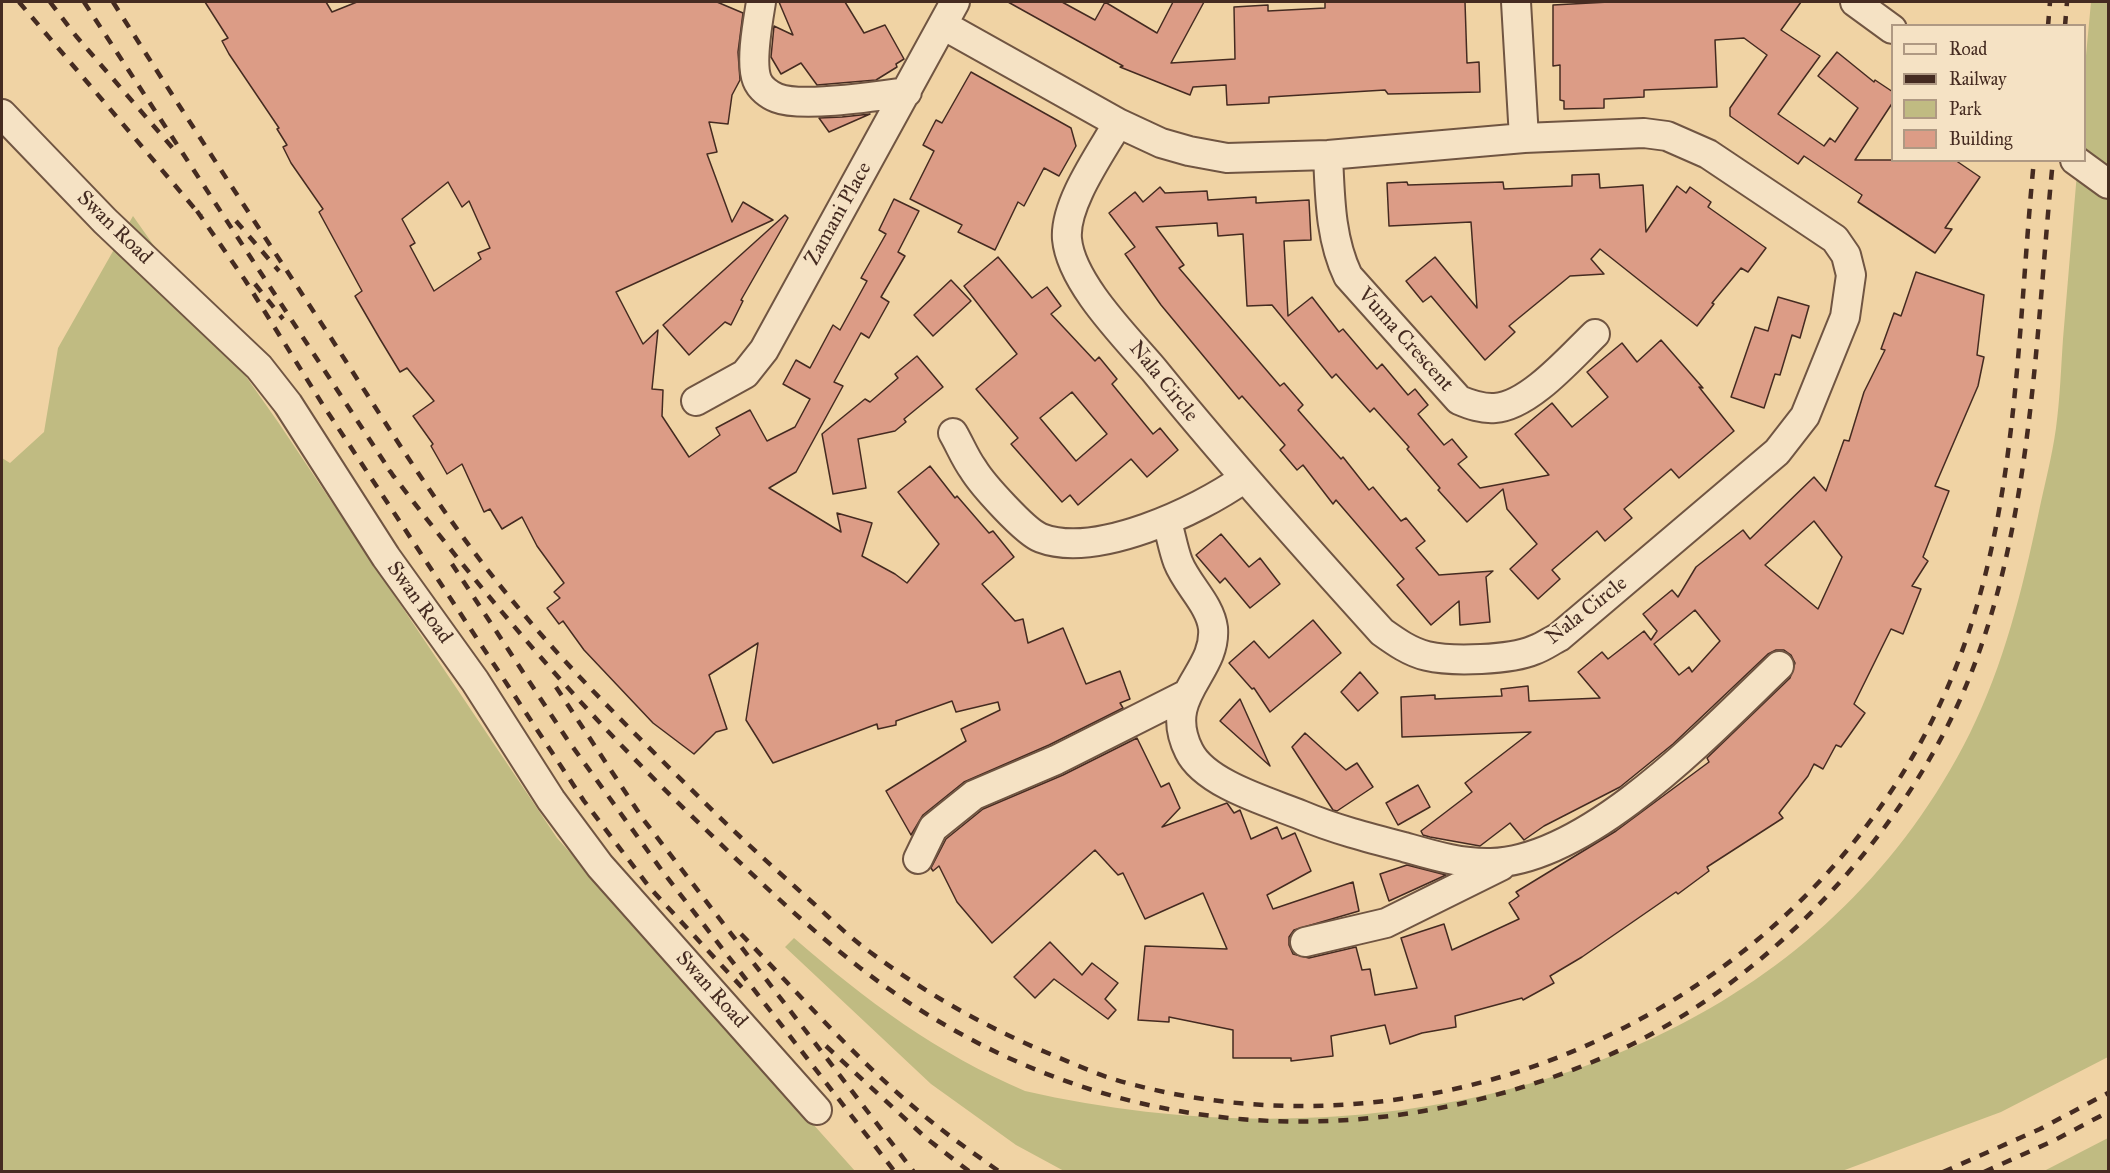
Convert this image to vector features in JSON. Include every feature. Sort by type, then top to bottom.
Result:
[{"type":"street","points":[[761,2],[757,24],[756,79],[763,90],[777,99],[838,100],[907,92]]},
{"type":"street","points":[[1516,2],[1524,138]]},
{"type":"street","points":[[1855,2],[1891,28]]},
{"type":"street","name":"Zamani Place","points":[[696,401],[745,374],[764,350],[949,13]]},
{"type":"street","name":"Nala Circle","points":[[949,13],[1118,123],[1161,143],[1227,158],[1328,155],[1524,138],[1644,133],[1667,136],[1708,153],[1835,239],[1846,255],[1851,275],[1850,296],[1845,317],[1798,428],[1777,452],[1559,637],[1533,651],[1509,656],[1454,658],[1427,656],[1401,646],[1382,632],[1243,479],[1111,318],[1080,274],[1070,253],[1067,237],[1075,201],[1118,123]]},
{"type":"street","name":"Swan Road","points":[[2,114],[105,221],[259,367],[294,413],[386,557],[475,681],[551,800],[600,866],[817,1110]]},
{"type":"street","name":"Vuma Crescent","points":[[1328,155],[1334,234],[1338,254],[1348,276],[1459,400],[1476,407],[1495,408],[1510,405],[1553,374],[1595,334]]},
{"type":"street","points":[[2076,162],[2109,184]]},
{"type":"street","points":[[953,433],[973,470],[1026,528],[1041,538],[1085,542],[1167,522],[1215,499],[1243,479]]},
{"type":"street","points":[[1167,522],[1178,563],[1206,609],[1213,627],[1212,645],[1205,663],[1185,694],[1182,712],[1183,731],[1188,750],[1197,763],[1207,772],[1232,786],[1330,827],[1469,863],[1513,860]]},
{"type":"street","points":[[1305,942],[1386,923],[1513,860],[1566,841],[1632,799],[1669,770],[1779,666]]},
{"type":"street","points":[[918,859],[933,828],[974,795],[1056,760],[1185,694]]},
{"type":"green space","points":[[2091,2],[2108,2],[2108,1057],[2001,1112],[1842,1171],[1064,1171],[1016,1145],[931,1084],[785,947],[794,938],[875,1004],[932,1043],[1025,1091],[1162,1113],[1300,1118],[1436,1105],[1568,1072],[1690,1020],[1800,946],[1895,851],[1970,733],[1993,681],[2011,627],[2032,544],[2056,428],[2078,162],[2086,162],[2086,56]]},
{"type":"green space","points":[[133,216],[278,422],[557,838],[855,1171],[2,1172],[2,458],[10,463],[44,432],[58,348]]},
{"type":"green space","points":[[2108,1138],[2108,1171],[2044,1171]]},
{"type":"building","points":[[205,2],[326,2],[332,12],[357,2],[717,2],[743,13],[738,52],[740,80],[732,95],[728,124],[709,122],[717,152],[707,154],[732,222],[743,202],[773,220],[616,292],[643,344],[658,330],[652,389],[663,390],[662,416],[689,457],[720,435],[716,428],[750,410],[767,441],[795,427],[810,399],[783,384],[796,360],[810,368],[833,325],[840,330],[867,281],[861,278],[886,234],[879,230],[894,199],[919,211],[898,252],[905,256],[881,297],[889,302],[869,338],[861,333],[834,382],[843,386],[796,472],[769,488],[841,532],[837,513],[872,523],[862,556],[907,583],[939,544],[898,492],[930,466],[955,498],[957,496],[989,533],[993,531],[1014,557],[982,584],[1015,621],[1023,619],[1028,643],[1063,628],[1086,684],[1120,671],[1130,699],[1120,703],[1123,708],[1049,745],[964,782],[923,815],[911,835],[886,791],[966,741],[961,729],[1000,710],[998,702],[956,712],[952,701],[896,721],[896,725],[878,729],[877,724],[773,763],[746,720],[758,643],[709,675],[727,729],[716,732],[694,754],[653,723],[584,650],[563,621],[559,624],[547,608],[560,598],[554,592],[564,583],[537,546],[522,517],[502,529],[490,509],[484,512],[462,464],[447,474],[431,446],[433,444],[413,416],[434,401],[407,368],[400,372],[355,296],[362,291],[319,212],[323,209],[291,163],[283,147],[287,145],[277,129],[279,128],[229,54],[222,41],[228,38]],"holes":[[[448,182],[462,207],[469,201],[490,248],[478,253],[481,259],[434,291],[410,246],[415,243],[402,219]]]},
{"type":"building","points":[[779,2],[845,2],[864,33],[885,25],[904,59],[896,64],[897,67],[876,80],[817,85],[801,63],[781,74],[771,57],[774,26],[793,35]]},
{"type":"building","points":[[1008,2],[1062,2],[1095,20],[1105,2],[1157,33],[1173,2],[1204,2],[1171,63],[1235,59],[1234,7],[1268,5],[1268,11],[1325,8],[1325,2],[1465,2],[1467,63],[1479,62],[1480,92],[1388,94],[1385,90],[1269,97],[1269,103],[1227,105],[1226,85],[1193,87],[1190,95],[1120,67],[1123,66]]},
{"type":"building","points":[[1609,2],[1801,2],[1781,30],[1820,56],[1778,114],[1824,146],[1830,138],[1835,142],[1858,108],[1818,76],[1837,52],[1874,82],[1875,80],[1891,91],[1891,105],[1855,160],[1958,162],[1980,177],[1945,228],[1952,229],[1935,253],[1858,202],[1862,195],[1804,156],[1798,164],[1730,116],[1730,108],[1767,55],[1744,38],[1715,40],[1717,87],[1644,90],[1644,97],[1604,99],[1604,108],[1564,109],[1564,101],[1560,100],[1560,65],[1553,66],[1553,5]]},
{"type":"building","points":[[971,72],[1071,128],[1076,146],[1059,176],[1044,168],[1024,206],[1018,202],[995,250],[958,232],[962,225],[910,199],[934,151],[923,145],[936,120],[942,123]]},
{"type":"building","points":[[870,114],[829,132],[819,118],[842,117]]},
{"type":"building","points":[[1599,174],[1600,188],[1643,185],[1646,232],[1677,186],[1686,193],[1690,187],[1711,202],[1708,207],[1766,248],[1748,272],[1741,268],[1712,303],[1714,304],[1697,326],[1600,249],[1591,259],[1604,274],[1570,276],[1509,326],[1515,332],[1485,360],[1431,296],[1423,302],[1406,281],[1435,257],[1477,308],[1471,222],[1389,226],[1387,183],[1407,182],[1408,185],[1503,182],[1504,189],[1572,186],[1572,175]]},
{"type":"building","points":[[1160,187],[1165,193],[1207,191],[1208,200],[1256,197],[1256,203],[1309,200],[1311,240],[1284,241],[1288,316],[1312,297],[1339,332],[1343,329],[1377,369],[1382,364],[1408,395],[1415,389],[1428,405],[1418,414],[1444,445],[1452,439],[1467,457],[1458,464],[1480,488],[1549,475],[1515,434],[1552,403],[1572,427],[1608,397],[1587,372],[1622,343],[1637,362],[1661,340],[1703,388],[1699,387],[1734,431],[1679,478],[1671,469],[1624,509],[1632,518],[1605,541],[1597,531],[1552,570],[1560,579],[1538,599],[1510,569],[1537,544],[1507,509],[1503,489],[1467,522],[1438,490],[1440,488],[1407,449],[1409,447],[1374,408],[1370,412],[1336,374],[1332,378],[1272,305],[1247,306],[1243,234],[1218,236],[1217,223],[1156,227],[1184,265],[1179,268],[1280,386],[1284,383],[1303,405],[1298,410],[1341,459],[1343,457],[1369,490],[1373,487],[1401,521],[1406,518],[1425,541],[1416,548],[1439,575],[1493,571],[1486,577],[1490,622],[1460,625],[1459,601],[1431,625],[1397,585],[1404,579],[1336,500],[1333,504],[1303,465],[1297,470],[1280,450],[1285,445],[1242,396],[1239,399],[1161,305],[1125,254],[1135,247],[1109,213],[1135,192],[1143,202]]},
{"type":"building","points":[[785,215],[788,218],[741,300],[743,301],[731,325],[725,322],[689,355],[663,325]]},
{"type":"building","points":[[998,257],[1032,298],[1047,287],[1061,306],[1051,314],[1095,361],[1099,357],[1117,379],[1112,384],[1153,434],[1160,428],[1178,450],[1147,477],[1131,459],[1078,505],[1070,495],[1062,502],[1011,444],[1018,438],[976,389],[1017,354],[964,286]],"holes":[[[1072,392],[1107,434],[1076,461],[1040,418]]]},
{"type":"building","points":[[1916,272],[1984,295],[1977,355],[1984,357],[1978,386],[1935,486],[1949,491],[1923,557],[1928,561],[1912,586],[1921,589],[1903,634],[1891,629],[1854,704],[1865,713],[1841,747],[1836,745],[1823,769],[1814,764],[1808,776],[1779,813],[1783,818],[1707,867],[1709,871],[1678,894],[1676,892],[1582,957],[1550,976],[1554,983],[1523,1000],[1522,998],[1455,1016],[1456,1027],[1422,1033],[1390,1044],[1385,1025],[1331,1036],[1333,1056],[1291,1061],[1291,1058],[1233,1058],[1233,1030],[1169,1017],[1169,1022],[1138,1020],[1145,946],[1227,949],[1203,893],[1145,919],[1123,873],[1118,875],[1095,850],[992,943],[957,902],[939,866],[933,871],[931,868],[946,839],[983,809],[1063,775],[1137,738],[1161,787],[1169,783],[1180,808],[1162,827],[1227,803],[1234,813],[1240,810],[1251,839],[1277,827],[1282,839],[1295,833],[1311,871],[1267,895],[1273,909],[1353,882],[1359,911],[1294,930],[1289,937],[1289,945],[1293,954],[1309,958],[1356,947],[1362,970],[1370,969],[1375,995],[1417,988],[1401,938],[1444,924],[1452,950],[1519,919],[1509,903],[1519,896],[1516,892],[1616,831],[1709,762],[1707,758],[1790,678],[1795,663],[1791,655],[1784,650],[1776,650],[1768,654],[1673,744],[1620,787],[1544,826],[1524,840],[1510,823],[1480,846],[1430,837],[1423,835],[1421,831],[1472,792],[1465,783],[1531,732],[1402,737],[1401,697],[1435,695],[1435,699],[1502,696],[1501,689],[1528,686],[1529,701],[1600,698],[1578,672],[1602,652],[1608,659],[1644,631],[1651,640],[1657,631],[1643,614],[1672,590],[1678,597],[1696,567],[1743,530],[1750,539],[1814,477],[1826,491],[1844,440],[1849,441],[1864,392],[1885,350],[1881,349],[1894,313],[1901,316]],"holes":[[[1814,521],[1842,557],[1818,609],[1765,565]],[[1695,610],[1720,641],[1692,672],[1689,667],[1679,675],[1654,644]]]},
{"type":"building","points":[[951,280],[971,301],[933,336],[914,315]]},
{"type":"building","points":[[1778,297],[1809,306],[1800,338],[1792,335],[1780,375],[1775,374],[1764,408],[1731,397],[1755,327],[1768,331]]},
{"type":"building","points":[[917,356],[943,387],[904,419],[906,422],[895,431],[858,439],[866,488],[833,494],[822,434],[865,399],[870,402],[898,378],[895,374]]},
{"type":"building","points":[[1221,534],[1249,567],[1260,558],[1280,584],[1250,608],[1225,578],[1220,583],[1196,555]]},
{"type":"building","points":[[1313,620],[1341,653],[1270,712],[1254,688],[1252,689],[1229,663],[1254,641],[1269,658]]},
{"type":"building","points":[[1360,672],[1378,693],[1358,711],[1341,692]]},
{"type":"building","points":[[1240,699],[1270,766],[1220,721]]},
{"type":"building","points":[[1305,733],[1346,770],[1357,763],[1373,787],[1337,811],[1333,810],[1292,747]]},
{"type":"building","points":[[1418,785],[1430,807],[1398,825],[1386,803]]},
{"type":"building","points":[[1407,865],[1446,875],[1389,901],[1380,874]]},
{"type":"building","points":[[1050,942],[1082,975],[1092,963],[1118,983],[1105,999],[1116,1010],[1108,1019],[1054,979],[1035,998],[1014,977]]},
{"type":"railway","points":[[19,2],[201,216]]},
{"type":"railway","points":[[50,2],[76,36],[177,153]]},
{"type":"railway","points":[[84,2],[394,477]]},
{"type":"railway","points":[[113,2],[394,436],[462,536],[511,599],[556,651],[627,726],[714,811],[769,864],[855,940],[914,983],[983,1023],[1030,1046],[1109,1078],[1253,1104],[1379,1102],[1501,1077],[1617,1031],[1723,966],[1817,884],[1895,785],[1954,672],[1975,611],[1992,548],[2012,420],[2034,162]]},
{"type":"railway","points":[[2048,24],[2050,2]]},
{"type":"railway","points":[[2065,24],[2067,2]]},
{"type":"railway","points":[[389,470],[499,609],[576,697],[657,782],[802,920],[857,965],[914,1006],[996,1052],[1080,1086],[1167,1109],[1255,1120],[1344,1120],[1433,1109],[1521,1088],[1609,1055],[1666,1026],[1722,989],[1775,947],[1824,899],[1869,847],[1909,792],[1943,735],[1970,676],[1991,616],[2007,553],[2029,422],[2053,162]]},
{"type":"railway","points":[[197,211],[245,280],[323,405],[584,801],[650,888],[748,994]]},
{"type":"railway","points":[[236,221],[279,271]]},
{"type":"railway","points":[[255,284],[283,319]]},
{"type":"railway","points":[[452,564],[567,739],[663,872],[895,1172]]},
{"type":"railway","points":[[556,687],[643,819],[914,1172]]},
{"type":"railway","points":[[741,934],[885,1082],[937,1126],[1000,1172]]},
{"type":"railway","points":[[826,1046],[926,1138],[970,1172]]},
{"type":"railway","points":[[1943,1172],[2040,1129],[2108,1093]]},
{"type":"railway","points":[[1984,1172],[2055,1140],[2108,1112]]}]
